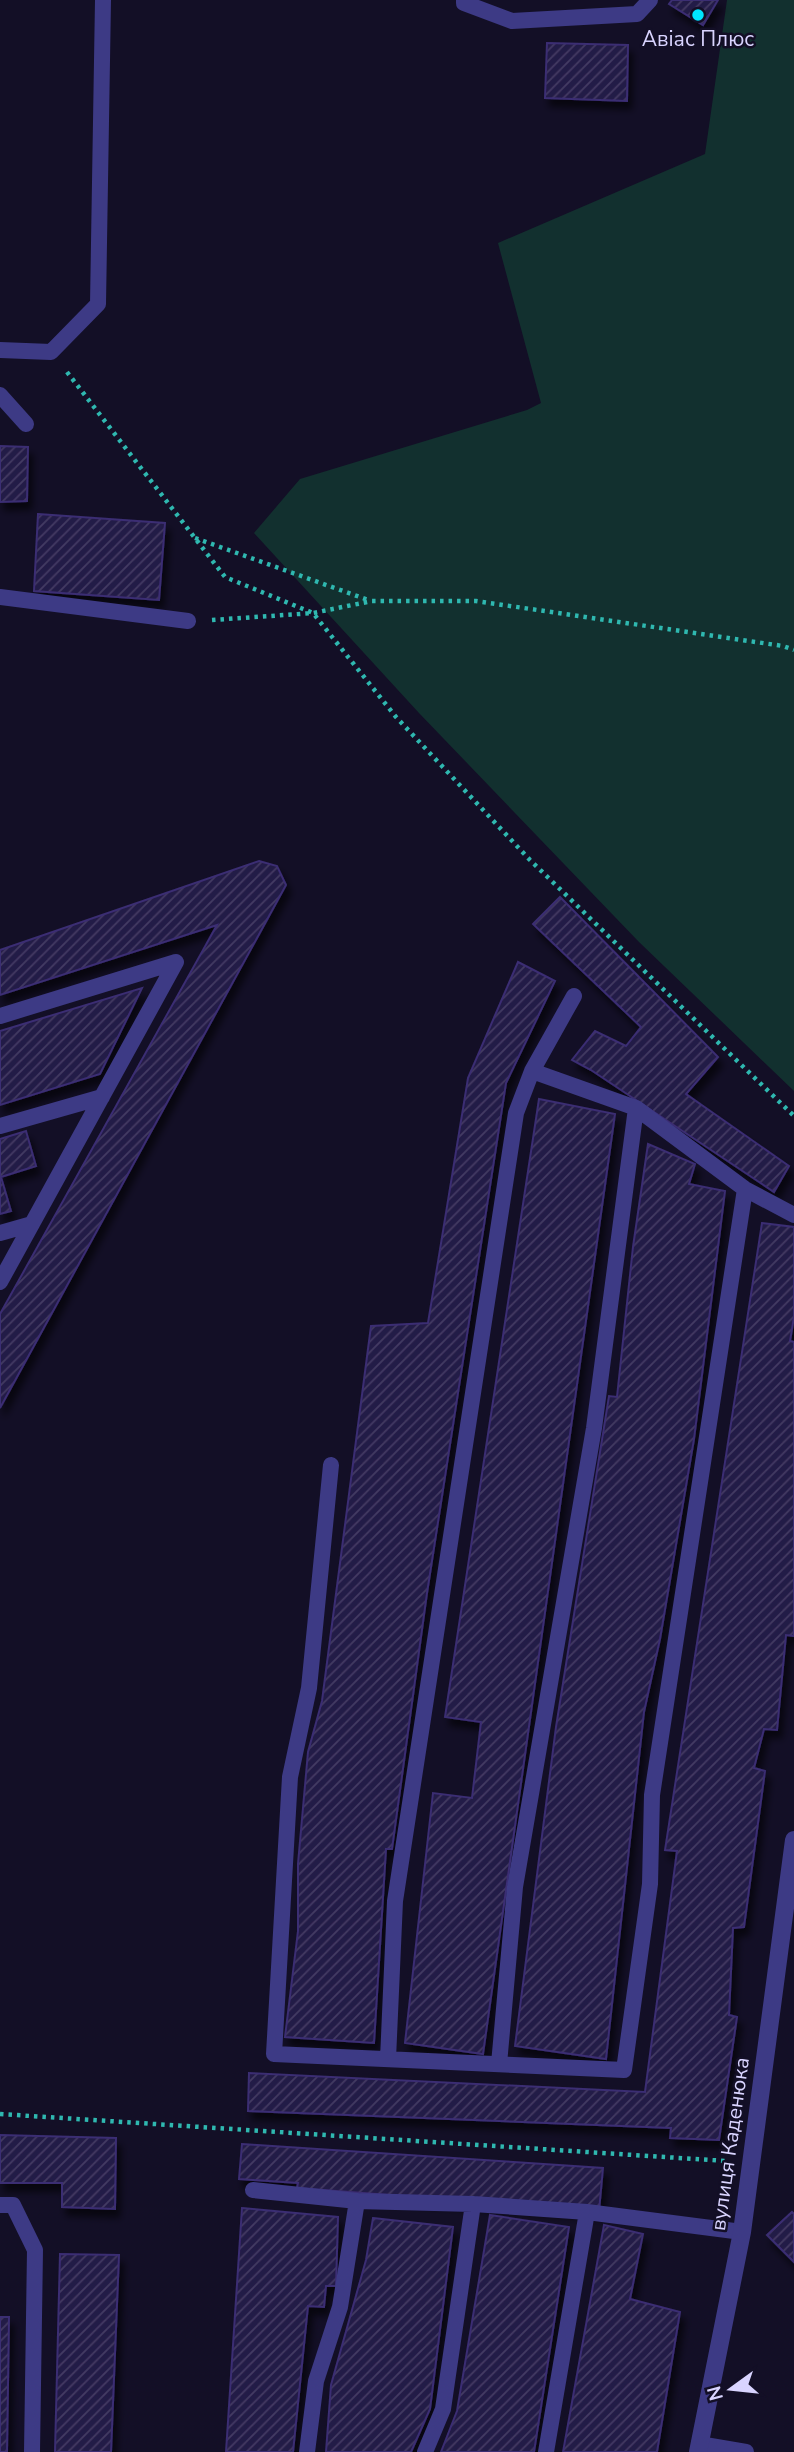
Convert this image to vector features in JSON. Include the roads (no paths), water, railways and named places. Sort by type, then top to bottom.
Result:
[{"type":"street","name":"вулиця Каденюка","points":[[699,2448],[742,2232],[793,1847]]},
{"type":"lane","points":[[0,350],[51,352],[98,304],[103,0]]},
{"type":"lane","points":[[464,0],[464,3],[512,21],[637,14],[650,0]]},
{"type":"lane","points":[[0,395],[26,424]]},
{"type":"lane","points":[[0,597],[188,621]]},
{"type":"lane","points":[[0,1016],[176,962],[0,1282]]},
{"type":"lane","points":[[388,2059],[395,1901],[516,1113],[532,1071],[574,996]]},
{"type":"lane","points":[[532,1071],[636,1108],[745,1189],[794,1215]]},
{"type":"lane","points":[[0,1126],[102,1097]]},
{"type":"lane","points":[[499,2064],[515,1887],[594,1428],[636,1108]]},
{"type":"lane","points":[[331,1465],[309,1688],[290,1777],[274,2054],[624,2070],[650,1884],[652,1795],[745,1189]]},
{"type":"lane","points":[[0,1233],[32,1224]]},
{"type":"lane","points":[[253,2190],[358,2201],[472,2204],[587,2212],[742,2232]]},
{"type":"lane","points":[[307,2452],[316,2381],[340,2307],[358,2201]]},
{"type":"lane","points":[[425,2452],[443,2409],[472,2204]]},
{"type":"lane","points":[[0,2206],[13,2205],[35,2250],[32,2452]]},
{"type":"lane","points":[[546,2452],[587,2212]]},
{"type":"lane","points":[[699,2448],[746,2452]]},
{"type":"place","name":"Авіас Плюс","points":[[698,15]]}]
